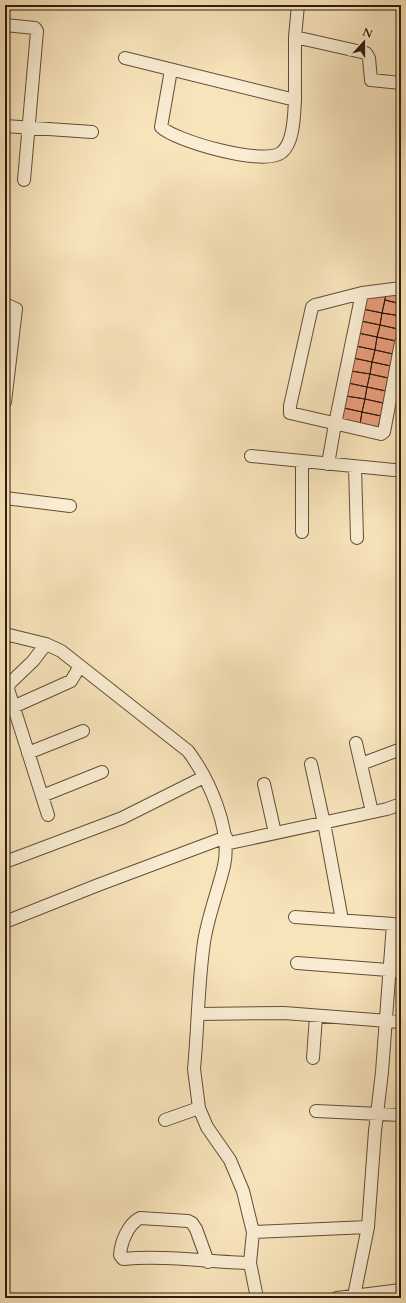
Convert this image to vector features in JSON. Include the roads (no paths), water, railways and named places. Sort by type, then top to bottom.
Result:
[{"type":"street","points":[[171,70],[161,127],[171,135],[244,157],[259,158],[277,156],[287,147],[295,100],[298,5]]},
{"type":"street","points":[[5,25],[27,26],[37,29],[24,180]]},
{"type":"street","points":[[296,37],[366,53],[369,58],[371,80],[401,82]]},
{"type":"street","points":[[124,58],[295,100]]},
{"type":"street","points":[[5,126],[92,132]]},
{"type":"street","points":[[401,288],[362,293],[312,307],[290,406],[290,413],[381,434],[384,432],[401,342]]},
{"type":"street","points":[[328,464],[362,293]]},
{"type":"street","points":[[5,304],[16,309],[5,402]]},
{"type":"street","points":[[251,456],[394,470]]},
{"type":"street","points":[[302,461],[302,532]]},
{"type":"street","points":[[355,467],[357,538]]},
{"type":"street","points":[[5,498],[70,506]]},
{"type":"street","points":[[5,634],[46,644],[60,651],[80,666],[188,751],[198,763],[214,798],[226,841],[224,865],[205,940],[194,1069],[199,1108],[207,1127],[230,1160],[238,1175],[253,1232],[250,1262],[257,1298]]},
{"type":"street","points":[[46,644],[33,661],[8,684],[8,689],[48,815]]},
{"type":"street","points":[[13,707],[71,680],[80,666]]},
{"type":"street","points":[[28,753],[83,731]]},
{"type":"street","points":[[356,743],[372,812]]},
{"type":"street","points":[[361,764],[401,749]]},
{"type":"street","points":[[310,764],[324,822],[342,920]]},
{"type":"street","points":[[42,796],[102,772]]},
{"type":"street","points":[[5,862],[122,818],[204,777]]},
{"type":"street","points":[[264,784],[275,833]]},
{"type":"street","points":[[5,922],[98,884],[226,841],[275,833],[372,812],[401,804]]},
{"type":"street","points":[[295,916],[393,924],[395,971],[386,1021],[368,1227],[354,1296]]},
{"type":"street","points":[[297,963],[395,971]]},
{"type":"street","points":[[198,1014],[284,1013],[401,1022]]},
{"type":"street","points":[[313,1058],[316,1016]]},
{"type":"street","points":[[165,1120],[199,1108]]},
{"type":"street","points":[[316,1111],[401,1115]]},
{"type":"street","points":[[208,1262],[196,1229],[188,1221],[140,1218],[136,1220],[122,1242],[120,1248],[120,1255],[123,1258],[167,1258],[208,1262],[250,1262]]},
{"type":"street","points":[[253,1232],[368,1227]]},
{"type":"street","points":[[337,1298],[369,1296],[401,1290]]}]
